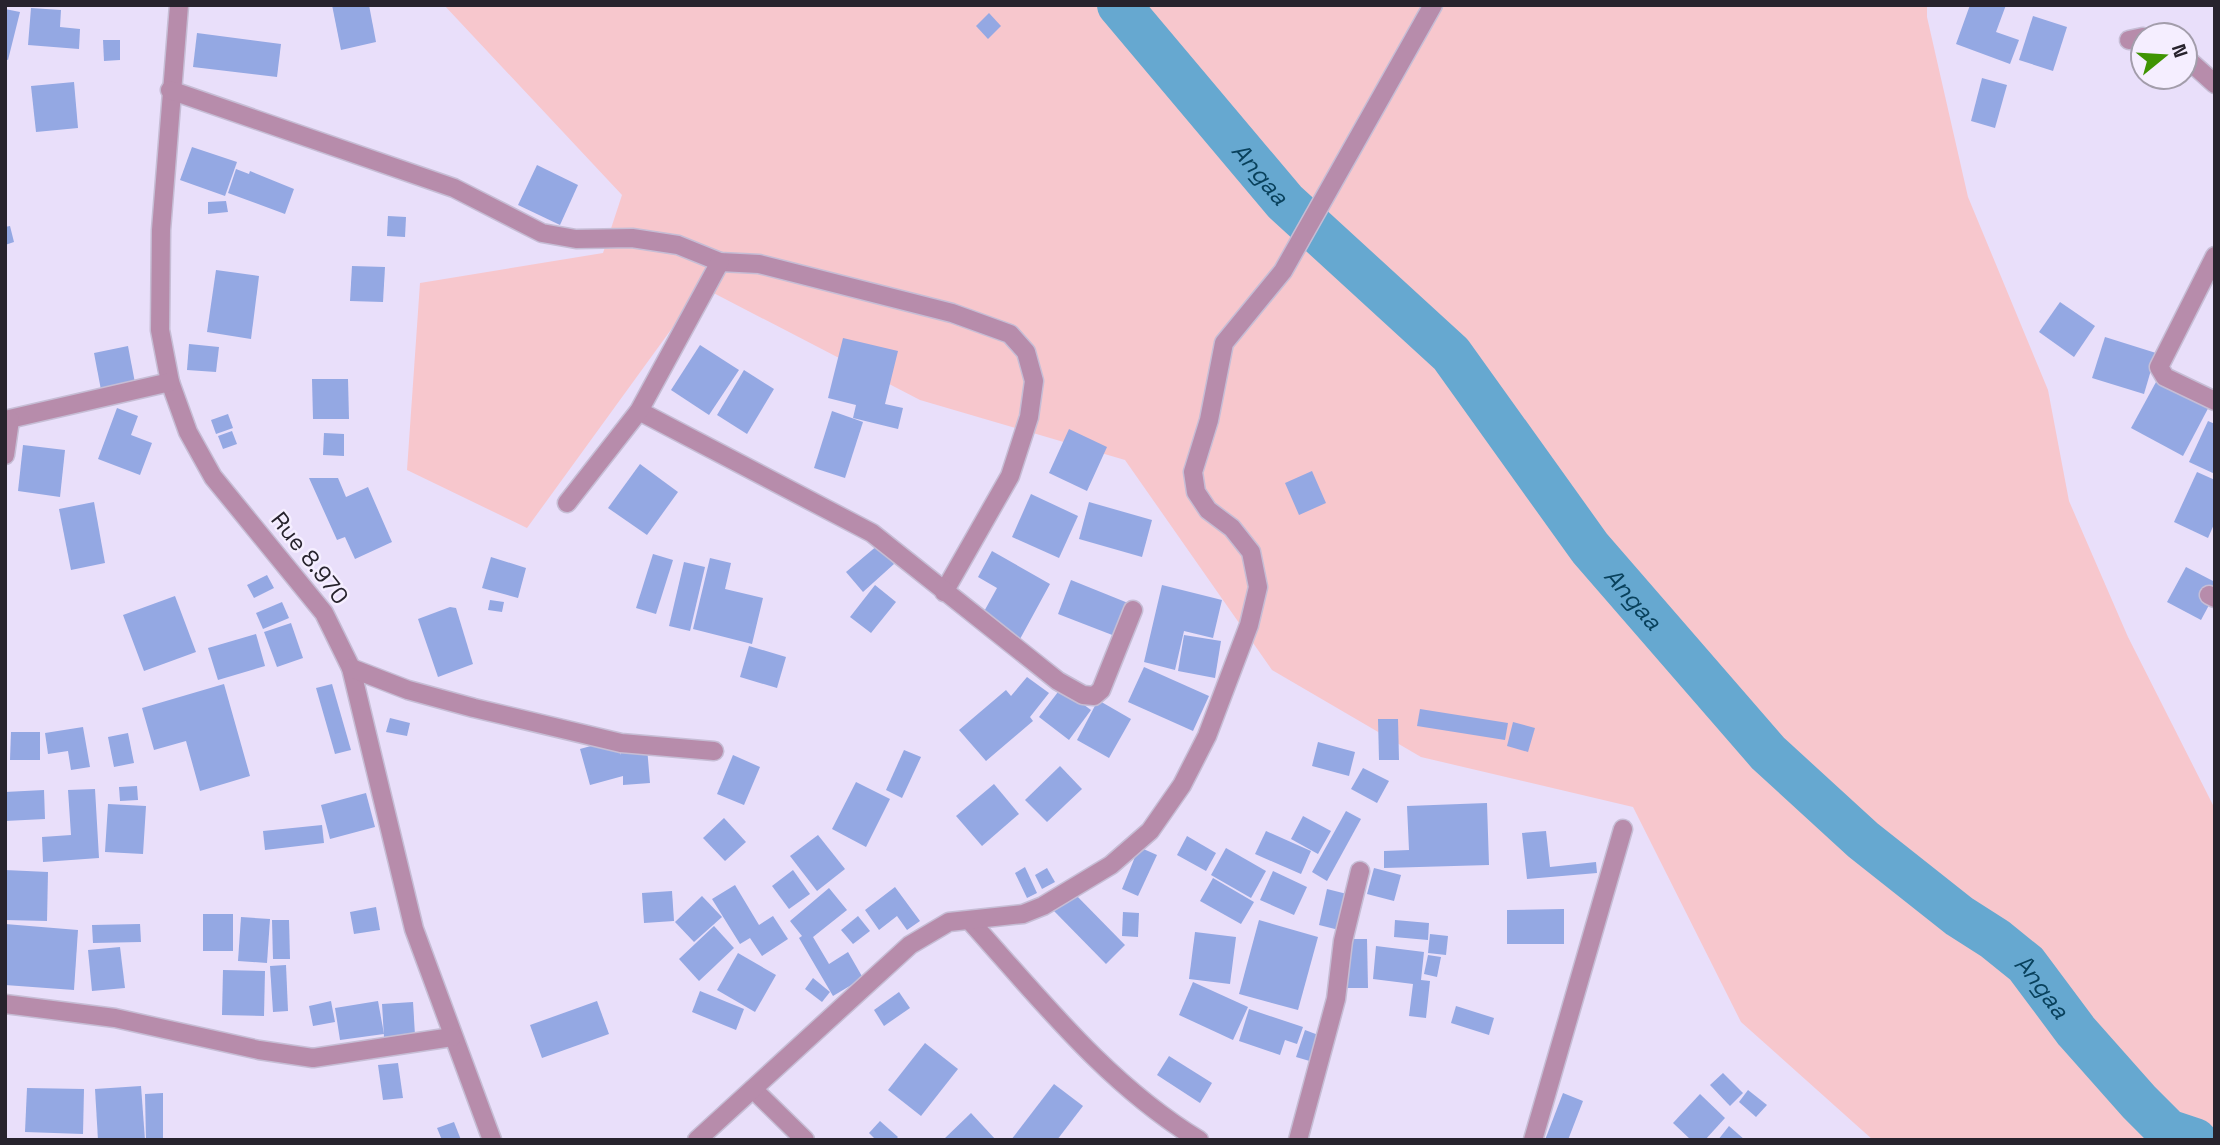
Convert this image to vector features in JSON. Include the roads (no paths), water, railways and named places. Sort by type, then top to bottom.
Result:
[{"type":"street","name":"Rue 8.970","points":[[179,5],[170,90],[161,230],[160,330],[170,382],[188,432],[213,477],[324,613],[351,668],[414,929],[492,1140]]},
{"type":"street","points":[[697,1140],[910,945],[949,922],[1023,914],[1044,906],[1111,865],[1150,831],[1168,807],[1207,736],[1249,625],[1258,587],[1251,552],[1232,528],[1208,510],[1196,492],[1193,472],[1209,420],[1224,343],[1283,271],[1433,5]]},
{"type":"street","points":[[2199,70],[2215,84]]},
{"type":"street","points":[[170,90],[454,188],[542,233],[576,239],[632,238],[678,245],[720,262],[759,264],[952,313],[1010,334],[1026,352],[1034,382],[1028,417],[1010,476],[944,592]]},
{"type":"street","points":[[2215,256],[2159,367],[2165,377],[2215,401]]},
{"type":"street","points":[[567,503],[639,411],[720,262]]},
{"type":"street","points":[[5,455],[8,420],[170,382]]},
{"type":"street","points":[[639,411],[872,533],[1058,681],[1083,695],[1094,696],[1101,690],[1133,610]]},
{"type":"street","points":[[351,668],[408,690],[621,743],[714,751]]},
{"type":"street","points":[[1533,1140],[1594,938],[1623,829]]},
{"type":"street","points":[[1298,1140],[1336,999],[1343,941],[1360,871]]},
{"type":"street","points":[[970,921],[1115,1079],[1168,1121],[1199,1140]]},
{"type":"street","points":[[5,1004],[115,1018],[259,1050],[313,1058],[452,1037]]},
{"type":"street","points":[[752,1089],[805,1140]]},
{"type":"waterway","name":"Angaa","points":[[1119,5],[1285,202],[1451,354],[1590,548],[1768,753],[1863,840],[1959,916],[1995,939],[2026,964],[2076,1031],[2139,1102],[2168,1131],[2195,1140]]}]
